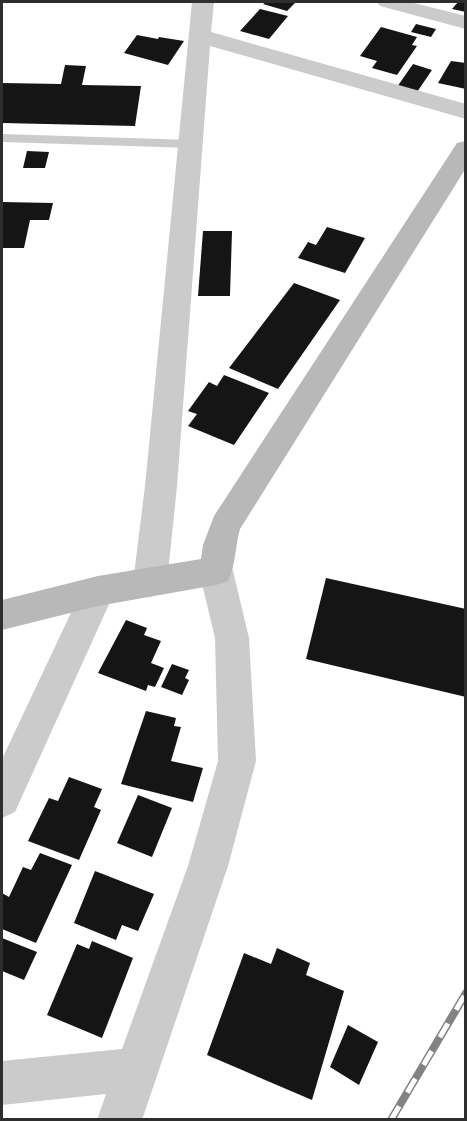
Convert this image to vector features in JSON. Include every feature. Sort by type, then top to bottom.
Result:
[{"type":"street","points":[[150,583],[161,486],[203,2]]},
{"type":"street","points":[[387,2],[465,23]]},
{"type":"street","points":[[200,36],[465,112]]},
{"type":"street","points":[[119,1119],[208,866],[237,761],[232,638],[216,571],[219,545],[225,525],[465,148]]},
{"type":"street","points":[[2,615],[98,591],[216,571]]},
{"type":"street","points":[[2,799],[98,591]]},
{"type":"street","points":[[2,1083],[136,1069]]},
{"type":"lane","points":[[2,138],[192,144]]},
{"type":"building","points":[[266,2],[296,2],[287,11],[263,4]]},
{"type":"building","points":[[458,2],[466,2],[466,12],[452,9]]},
{"type":"building","points":[[260,9],[288,16],[269,39],[240,31]]},
{"type":"building","points":[[416,24],[436,29],[431,37],[411,32]]},
{"type":"building","points":[[381,27],[417,37],[412,45],[417,46],[397,75],[372,68],[377,61],[360,56]]},
{"type":"building","points":[[137,35],[184,41],[168,65],[124,53]]},
{"type":"building","points":[[451,61],[466,63],[466,89],[438,83]]},
{"type":"building","points":[[413,64],[432,70],[417,92],[397,87]]},
{"type":"building","points":[[65,65],[86,66],[82,85],[141,86],[135,126],[2,123],[2,83],[61,84]]},
{"type":"building","points":[[27,151],[49,152],[45,168],[23,168]]},
{"type":"building","points":[[3,202],[53,203],[49,220],[30,220],[24,248],[2,248]]},
{"type":"building","points":[[327,227],[365,238],[345,273],[298,258],[308,242],[316,245]]},
{"type":"building","points":[[203,231],[232,231],[230,296],[198,296]]},
{"type":"building","points":[[294,283],[340,300],[278,389],[229,368]]},
{"type":"building","points":[[224,375],[269,393],[234,445],[188,426],[197,414],[188,411],[209,382],[217,386]]},
{"type":"building","points":[[326,578],[466,609],[466,697],[306,659]]},
{"type":"building","points":[[126,620],[147,628],[144,635],[161,641],[151,663],[164,668],[155,687],[148,685],[146,691],[98,673]]},
{"type":"building","points":[[172,664],[189,670],[185,678],[189,680],[182,695],[161,687]]},
{"type":"building","points":[[146,711],[176,718],[174,726],[181,727],[171,761],[203,768],[193,802],[121,784]]},
{"type":"building","points":[[69,777],[102,789],[94,807],[101,810],[79,860],[28,841],[49,798],[58,801]]},
{"type":"building","points":[[138,795],[172,808],[152,857],[117,843]]},
{"type":"building","points":[[40,853],[72,865],[36,943],[2,929],[2,893],[9,897],[23,867],[31,870]]},
{"type":"building","points":[[95,871],[154,894],[138,931],[122,925],[116,940],[74,923]]},
{"type":"building","points":[[2,938],[37,952],[24,980],[2,971]]},
{"type":"building","points":[[92,941],[133,958],[102,1038],[47,1015],[77,944],[89,949]]},
{"type":"building","points":[[277,948],[310,963],[306,975],[344,991],[312,1100],[207,1055],[244,953],[271,964]]},
{"type":"building","points":[[348,1025],[378,1042],[359,1085],[330,1067]]},
{"type":"railway","points":[[391,1120],[466,993]]}]
